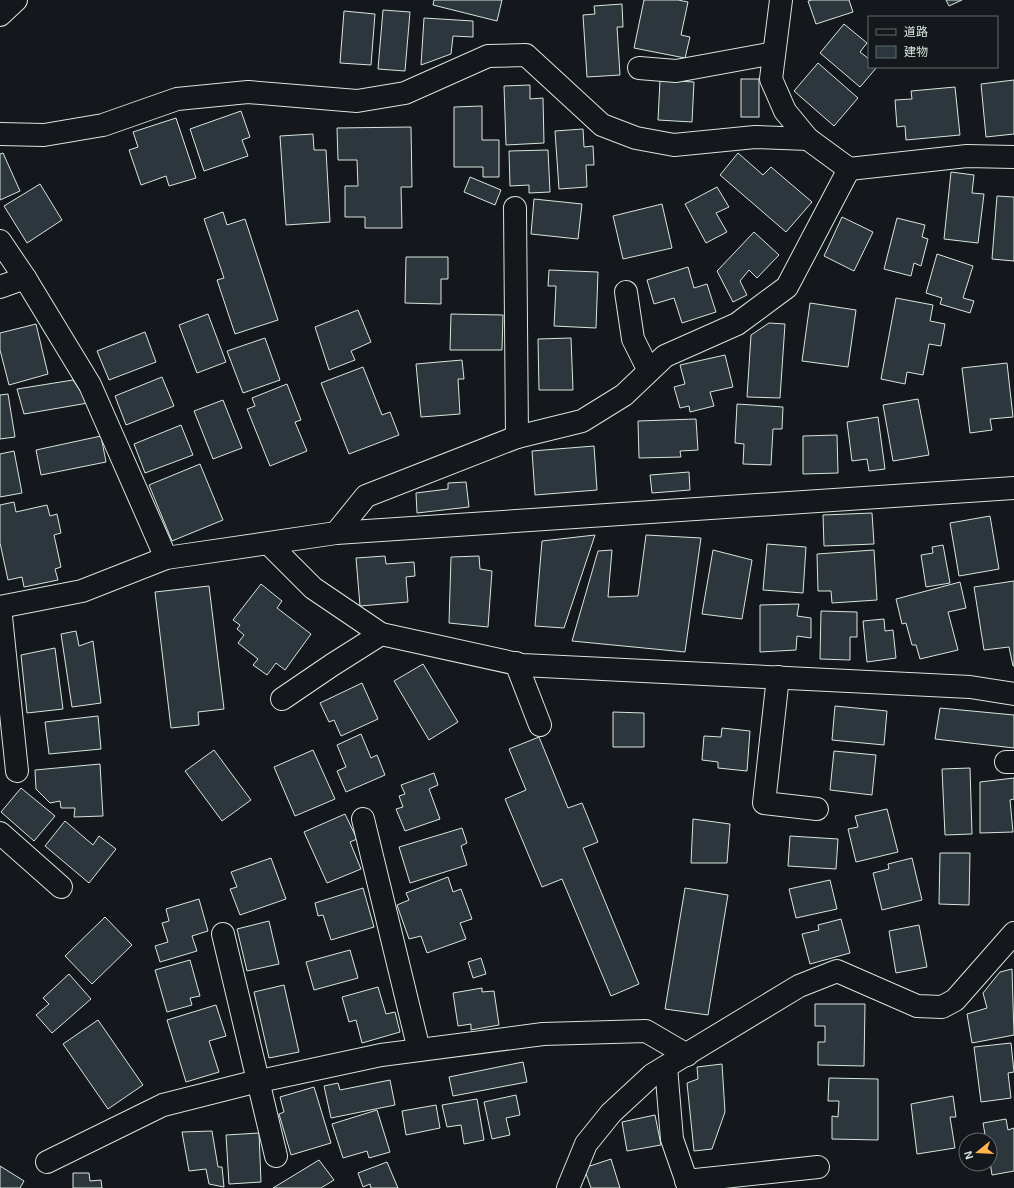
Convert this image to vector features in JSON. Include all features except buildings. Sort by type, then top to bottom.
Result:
[{"type":"street","points":[[0,15],[16,0]]},
{"type":"street","points":[[781,0],[770,79],[785,111],[808,139],[849,169],[967,156],[1014,157]]},
{"type":"street","points":[[639,68],[676,71],[774,53]]},
{"type":"street","points":[[0,134],[44,135],[103,125],[176,99],[248,92],[357,101],[405,93],[488,56],[526,55],[602,125],[636,138],[674,145],[755,137],[808,139]]},
{"type":"street","points":[[336,534],[366,496],[517,437],[582,421],[624,395],[665,356],[737,324],[787,287],[849,169]]},
{"type":"street","points":[[514,208],[517,437]]},
{"type":"street","points":[[0,241],[25,278],[90,385],[166,558]]},
{"type":"street","points":[[0,287],[25,278]]},
{"type":"street","points":[[626,292],[633,339],[649,371]]},
{"type":"street","points":[[17,771],[0,607],[82,591],[166,558],[336,534],[1014,488]]},
{"type":"street","points":[[269,544],[313,588],[381,634],[516,663],[970,687],[1014,694]]},
{"type":"street","points":[[282,699],[381,634]]},
{"type":"street","points":[[516,663],[540,725]]},
{"type":"street","points":[[778,677],[764,803],[817,809]]},
{"type":"street","points":[[363,820],[419,1050]]},
{"type":"street","points":[[0,833],[61,887]]},
{"type":"street","points":[[568,1188],[586,1144],[611,1113],[652,1075],[799,986],[836,971],[917,1006],[942,1007],[955,1000],[1014,933]]},
{"type":"street","points":[[223,934],[257,1082],[276,1156]]},
{"type":"street","points":[[47,1162],[163,1105],[257,1082],[382,1055],[543,1034],[646,1031],[687,1055]]},
{"type":"street","points":[[666,1067],[672,1139],[688,1184],[818,1167]]}]
